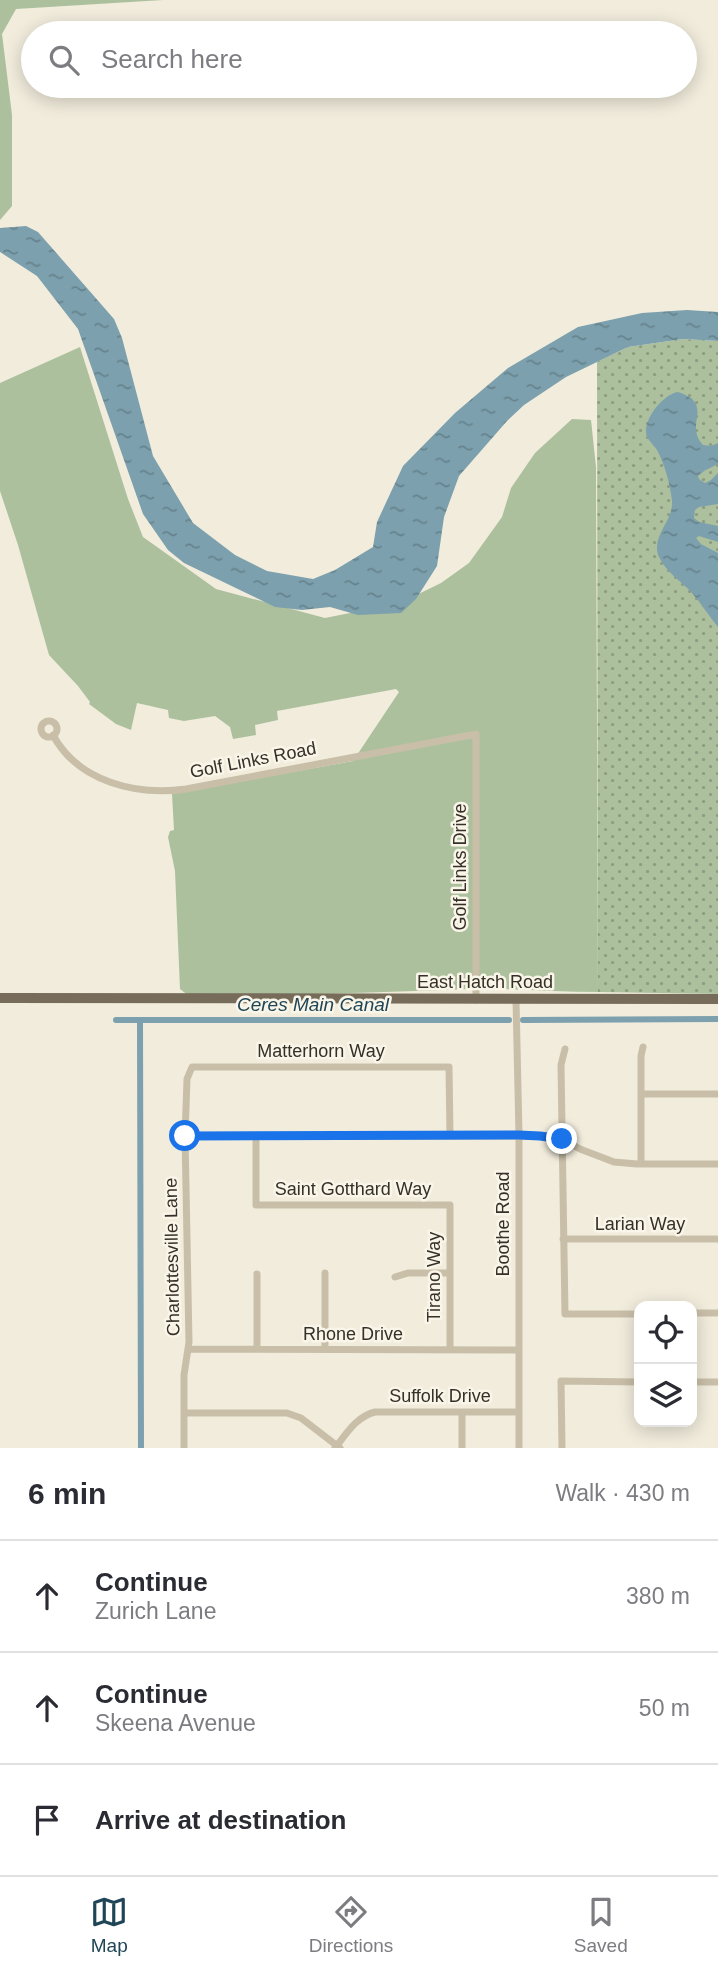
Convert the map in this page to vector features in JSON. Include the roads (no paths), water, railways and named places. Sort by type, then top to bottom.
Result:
[{"type":"main road","name":"East Hatch Road","points":[[0,998],[718,999]]},
{"type":"street","name":"Golf Links Road","points":[[53,735],[70,758],[103,779],[130,788],[163,791],[186,789],[476,734]]},
{"type":"street","name":"Golf Links Drive","points":[[476,734],[476,1000]]},
{"type":"street","name":"Boothe Road","points":[[516,1000],[519,1448]]},
{"type":"street","points":[[641,1164],[643,1048]]},
{"type":"street","points":[[565,1049],[561,1065],[565,1314],[634,1314]]},
{"type":"street","name":"Matterhorn Way","points":[[192,1067],[449,1067],[450,1136]]},
{"type":"street","name":"Charlottesville Lane","points":[[184,1448],[184,1375],[189,1349],[185,1136],[187,1079],[192,1067]]},
{"type":"street","points":[[641,1094],[718,1094]]},
{"type":"street","points":[[185,1136],[540,1136],[562,1139],[614,1162],[718,1164]]},
{"type":"street","name":"Saint Gotthard Way","points":[[256,1136],[256,1205],[450,1205]]},
{"type":"street","name":"Tirano Way","points":[[450,1205],[450,1350]]},
{"type":"street","name":"Larian Way","points":[[563,1239],[718,1239]]},
{"type":"street","points":[[325,1273],[325,1349]]},
{"type":"street","points":[[395,1277],[408,1273],[450,1273]]},
{"type":"street","points":[[257,1274],[257,1349]]},
{"type":"street","points":[[697,1313],[718,1313]]},
{"type":"street","name":"Rhone Drive","points":[[189,1349],[518,1350]]},
{"type":"street","points":[[562,1448],[561,1381],[634,1382]]},
{"type":"street","points":[[697,1382],[718,1382]]},
{"type":"street","points":[[462,1412],[462,1448]]},
{"type":"street","name":"Suffolk Drive","points":[[338,1447],[355,1423],[368,1414],[518,1412]]},
{"type":"street","points":[[184,1413],[287,1413],[301,1418],[338,1447]]},
{"type":"water","points":[[26,226],[38,232],[114,319],[122,338],[153,456],[193,523],[235,555],[267,571],[313,579],[335,570],[373,547],[377,522],[403,466],[455,413],[508,368],[578,327],[642,313],[687,310],[718,312],[718,341],[683,339],[628,347],[566,377],[524,405],[459,476],[444,517],[437,566],[416,599],[401,613],[358,615],[330,607],[302,610],[275,607],[184,563],[168,550],[143,514],[78,329],[37,276],[0,252],[0,228]]},
{"type":"water","points":[[678,392],[695,403],[696,429],[703,445],[718,443],[718,464],[698,476],[705,483],[718,473],[718,504],[699,507],[695,510],[694,518],[699,522],[718,526],[718,542],[699,536],[696,538],[701,544],[718,553],[718,627],[692,593],[666,567],[657,549],[660,535],[670,515],[672,501],[662,462],[646,431],[655,409],[666,398]]},
{"type":"waterway","name":"Ceres Main Canal","points":[[523,1020],[718,1019]]},
{"type":"waterway","name":"Ceres Main Canal","points":[[116,1020],[509,1020]]},
{"type":"waterway","points":[[140,1020],[141,1448]]}]
